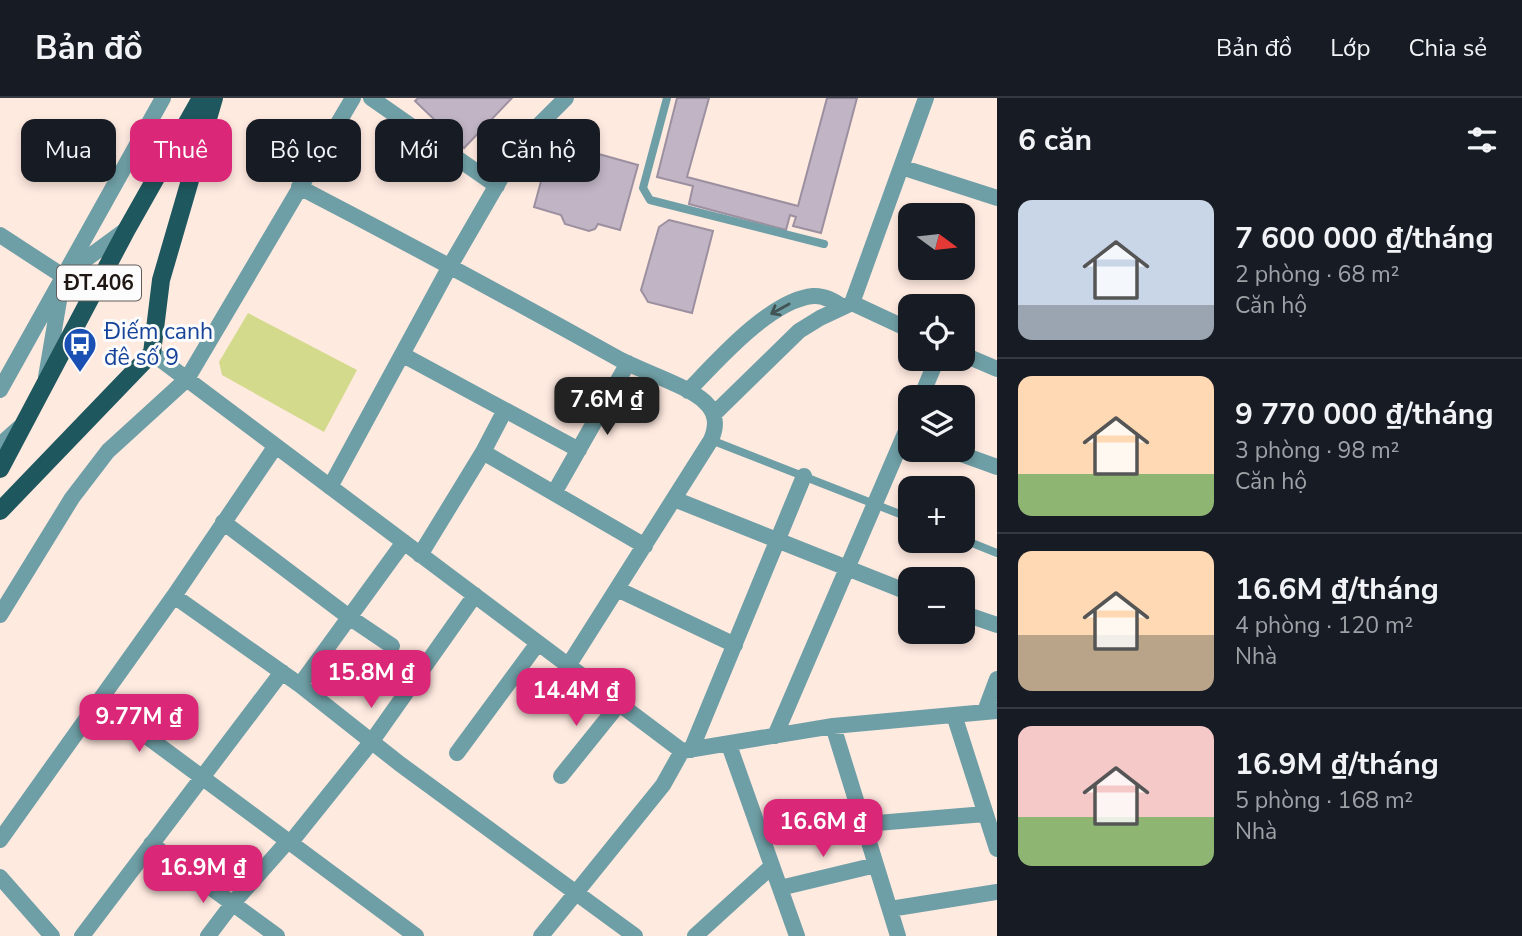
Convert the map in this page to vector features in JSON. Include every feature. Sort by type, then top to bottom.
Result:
[{"type":"main road","name":"ĐT.406","points":[[0,469],[127,229],[201,98]]},
{"type":"main road","points":[[0,511],[152,353],[161,280],[214,98]]},
{"type":"street","points":[[0,390],[163,98]]},
{"type":"street","points":[[0,615],[72,498],[108,451],[187,379],[353,98]]},
{"type":"street","points":[[371,98],[497,186]]},
{"type":"street","points":[[330,487],[450,266],[497,186],[521,147],[566,98]]},
{"type":"street","points":[[715,413],[799,331],[848,305],[926,98]]},
{"type":"street","points":[[901,167],[997,198]]},
{"type":"street","points":[[299,187],[628,363],[688,391],[704,401],[715,413],[716,428],[711,440],[568,666]]},
{"type":"street","points":[[44,388],[63,276],[127,229]]},
{"type":"street","points":[[0,235],[63,276]]},
{"type":"street","points":[[688,391],[728,349],[765,318],[796,301],[814,295],[898,325]]},
{"type":"street","points":[[152,353],[568,666],[686,751],[833,726],[991,711],[997,679]]},
{"type":"street","points":[[402,355],[579,450]]},
{"type":"street","points":[[975,360],[997,369]]},
{"type":"street","points":[[554,493],[628,363]]},
{"type":"street","points":[[420,555],[483,452],[505,410]]},
{"type":"street","points":[[0,445],[23,424]]},
{"type":"street","points":[[0,840],[174,596],[275,447]]},
{"type":"street","points":[[483,452],[645,546]]},
{"type":"street","points":[[775,736],[898,452]]},
{"type":"street","points":[[975,459],[997,467]]},
{"type":"street","points":[[541,936],[663,785],[686,751],[734,645],[804,476]]},
{"type":"street","points":[[674,499],[898,589]]},
{"type":"street","points":[[223,522],[392,646]]},
{"type":"street","points":[[300,685],[404,542]]},
{"type":"street","points":[[617,590],[734,645]]},
{"type":"street","points":[[208,936],[233,903],[289,842],[372,741],[475,594]]},
{"type":"street","points":[[174,596],[300,685],[400,764],[635,936]]},
{"type":"street","points":[[975,617],[997,625]]},
{"type":"street","points":[[457,753],[538,643]]},
{"type":"street","points":[[82,936],[282,672]]},
{"type":"street","points":[[100,701],[416,936]]},
{"type":"street","points":[[561,776],[619,704]]},
{"type":"street","points":[[954,715],[997,849]]},
{"type":"street","points":[[833,726],[898,936]]},
{"type":"street","points":[[729,745],[797,936]]},
{"type":"street","points":[[865,824],[985,814]]},
{"type":"street","points":[[151,844],[277,936]]},
{"type":"street","points":[[780,888],[876,865]]},
{"type":"street","points":[[695,936],[772,866]]},
{"type":"street","points":[[0,877],[52,936]]},
{"type":"street","points":[[890,909],[997,892]]},
{"type":"lane","points":[[667,98],[643,188],[650,200],[824,244]]},
{"type":"lane","points":[[711,440],[898,513]]},
{"type":"lane","points":[[975,544],[997,552]]},
{"type":"green space","points":[[248,313],[357,370],[324,432],[222,375],[219,362]]},
{"type":"building","points":[[418,98],[512,98],[492,119],[477,119],[477,134],[464,148],[463,119],[434,119],[415,101]]},
{"type":"building","points":[[677,98],[709,98],[687,177],[798,206],[827,98],[857,98],[821,233],[793,226],[796,217],[790,215],[786,230],[689,204],[693,186],[657,177]]},
{"type":"building","points":[[600,154],[638,165],[620,230],[598,224],[595,229],[589,231],[565,224],[561,215],[534,207],[541,182],[600,182]]},
{"type":"building","points":[[669,220],[713,231],[692,313],[648,302],[641,290],[659,227]]},
{"type":"place","name":"Điếm canh đê số 9","points":[[80,374]]}]
